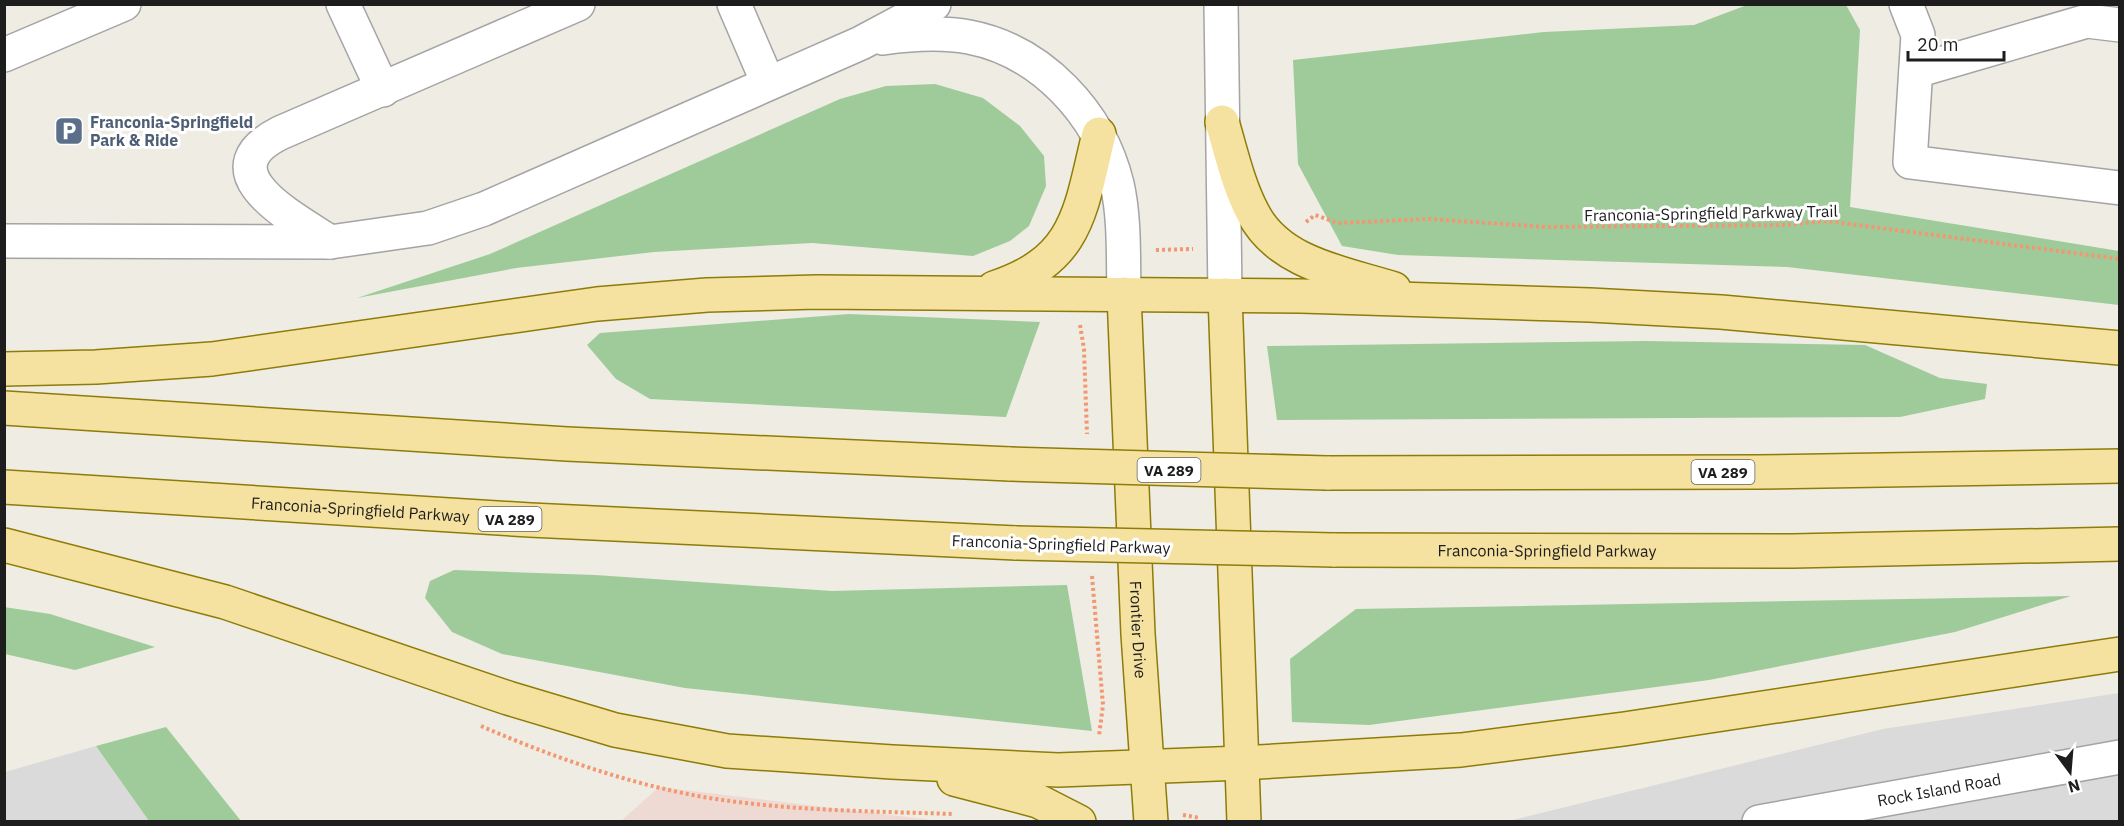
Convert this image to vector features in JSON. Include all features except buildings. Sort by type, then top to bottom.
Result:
[{"type":"main road","points":[[1222,122],[1249,205],[1273,240],[1302,259],[1430,301]]},
{"type":"main road","points":[[981,292],[1028,274],[1055,254],[1072,230],[1081,210],[1099,134]]},
{"type":"main road","points":[[4,369],[96,367],[222,358],[575,307],[650,299],[806,292],[1226,295],[1721,312],[2120,348]]},
{"type":"main road","name":"Frontier Drive","points":[[1124,294],[1138,622],[1150,822]]},
{"type":"main road","points":[[1226,295],[1244,822]]},
{"type":"main road","name":"VA 289","points":[[4,408],[567,444],[1010,464],[1327,473],[1726,472],[2120,466]]},
{"type":"main road","name":"Franconia-Springfield Parkway","points":[[4,487],[553,522],[1016,543],[1333,550],[1793,551],[2120,544]]},
{"type":"main road","points":[[4,545],[225,602],[508,698],[615,730],[727,751],[892,762],[1058,770],[1242,763],[1472,749],[1624,729],[2120,654]]},
{"type":"main road","points":[[892,762],[1038,801],[1079,822]]},
{"type":"street","points":[[4,55],[124,4]]},
{"type":"street","points":[[343,4],[383,90]]},
{"type":"street","points":[[330,242],[263,196],[255,187],[252,176],[254,155],[261,145],[280,133],[578,4]]},
{"type":"street","points":[[734,4],[768,83]]},
{"type":"street","points":[[4,241],[330,242],[402,234],[457,219],[861,43],[934,4]]},
{"type":"street","points":[[1221,4],[1226,295]]},
{"type":"street","points":[[1906,4],[1918,35],[1910,162],[2120,188]]},
{"type":"street","points":[[1916,71],[2087,21],[2120,25]]},
{"type":"street","points":[[861,43],[881,38],[931,34],[969,37],[989,42],[1041,69],[1073,100],[1099,134],[1117,186],[1124,294]]},
{"type":"street","name":"Rock Island Road","points":[[1777,819],[2120,757]]},
{"type":"path","name":"Franconia-Springfield Parkway Trail","points":[[1306,222],[1315,215],[1338,223],[1429,219],[1546,227],[1785,225],[1826,221],[2120,259]]},
{"type":"shaded area","points":[[2119,693],[2119,821],[1505,822],[1883,729]]},
{"type":"shaded area","points":[[96,746],[149,821],[5,822],[5,772]]},
{"type":"shaded area","points":[[659,787],[940,821],[621,821]]},
{"type":"green space","points":[[1747,5],[1846,5],[1860,30],[1850,207],[2119,251],[2119,305],[1787,267],[1398,255],[1342,246],[1298,164],[1293,60],[1544,32],[1694,25]]},
{"type":"green space","points":[[935,84],[983,98],[1020,126],[1044,156],[1046,186],[1029,226],[1010,241],[973,256],[812,243],[654,252],[516,268],[357,298],[490,254],[840,99],[886,86]]},
{"type":"green space","points":[[849,314],[1040,322],[1006,417],[650,399],[616,379],[587,345],[600,333]]},
{"type":"green space","points":[[1646,341],[1865,345],[1940,378],[1987,384],[1985,399],[1900,417],[1277,420],[1267,346]]},
{"type":"green space","points":[[454,570],[595,575],[832,591],[1067,585],[1092,731],[685,688],[502,654],[452,632],[425,598],[430,581]]},
{"type":"green space","points":[[2071,596],[1955,632],[1709,680],[1369,725],[1292,722],[1290,659],[1356,609]]},
{"type":"green space","points":[[4,607],[50,614],[155,647],[75,670],[5,654]]},
{"type":"green space","points":[[166,727],[241,821],[149,821],[96,746]]},
{"type":"place","name":"Franconia-Springfield Park & Ride","points":[[69,131]]}]
